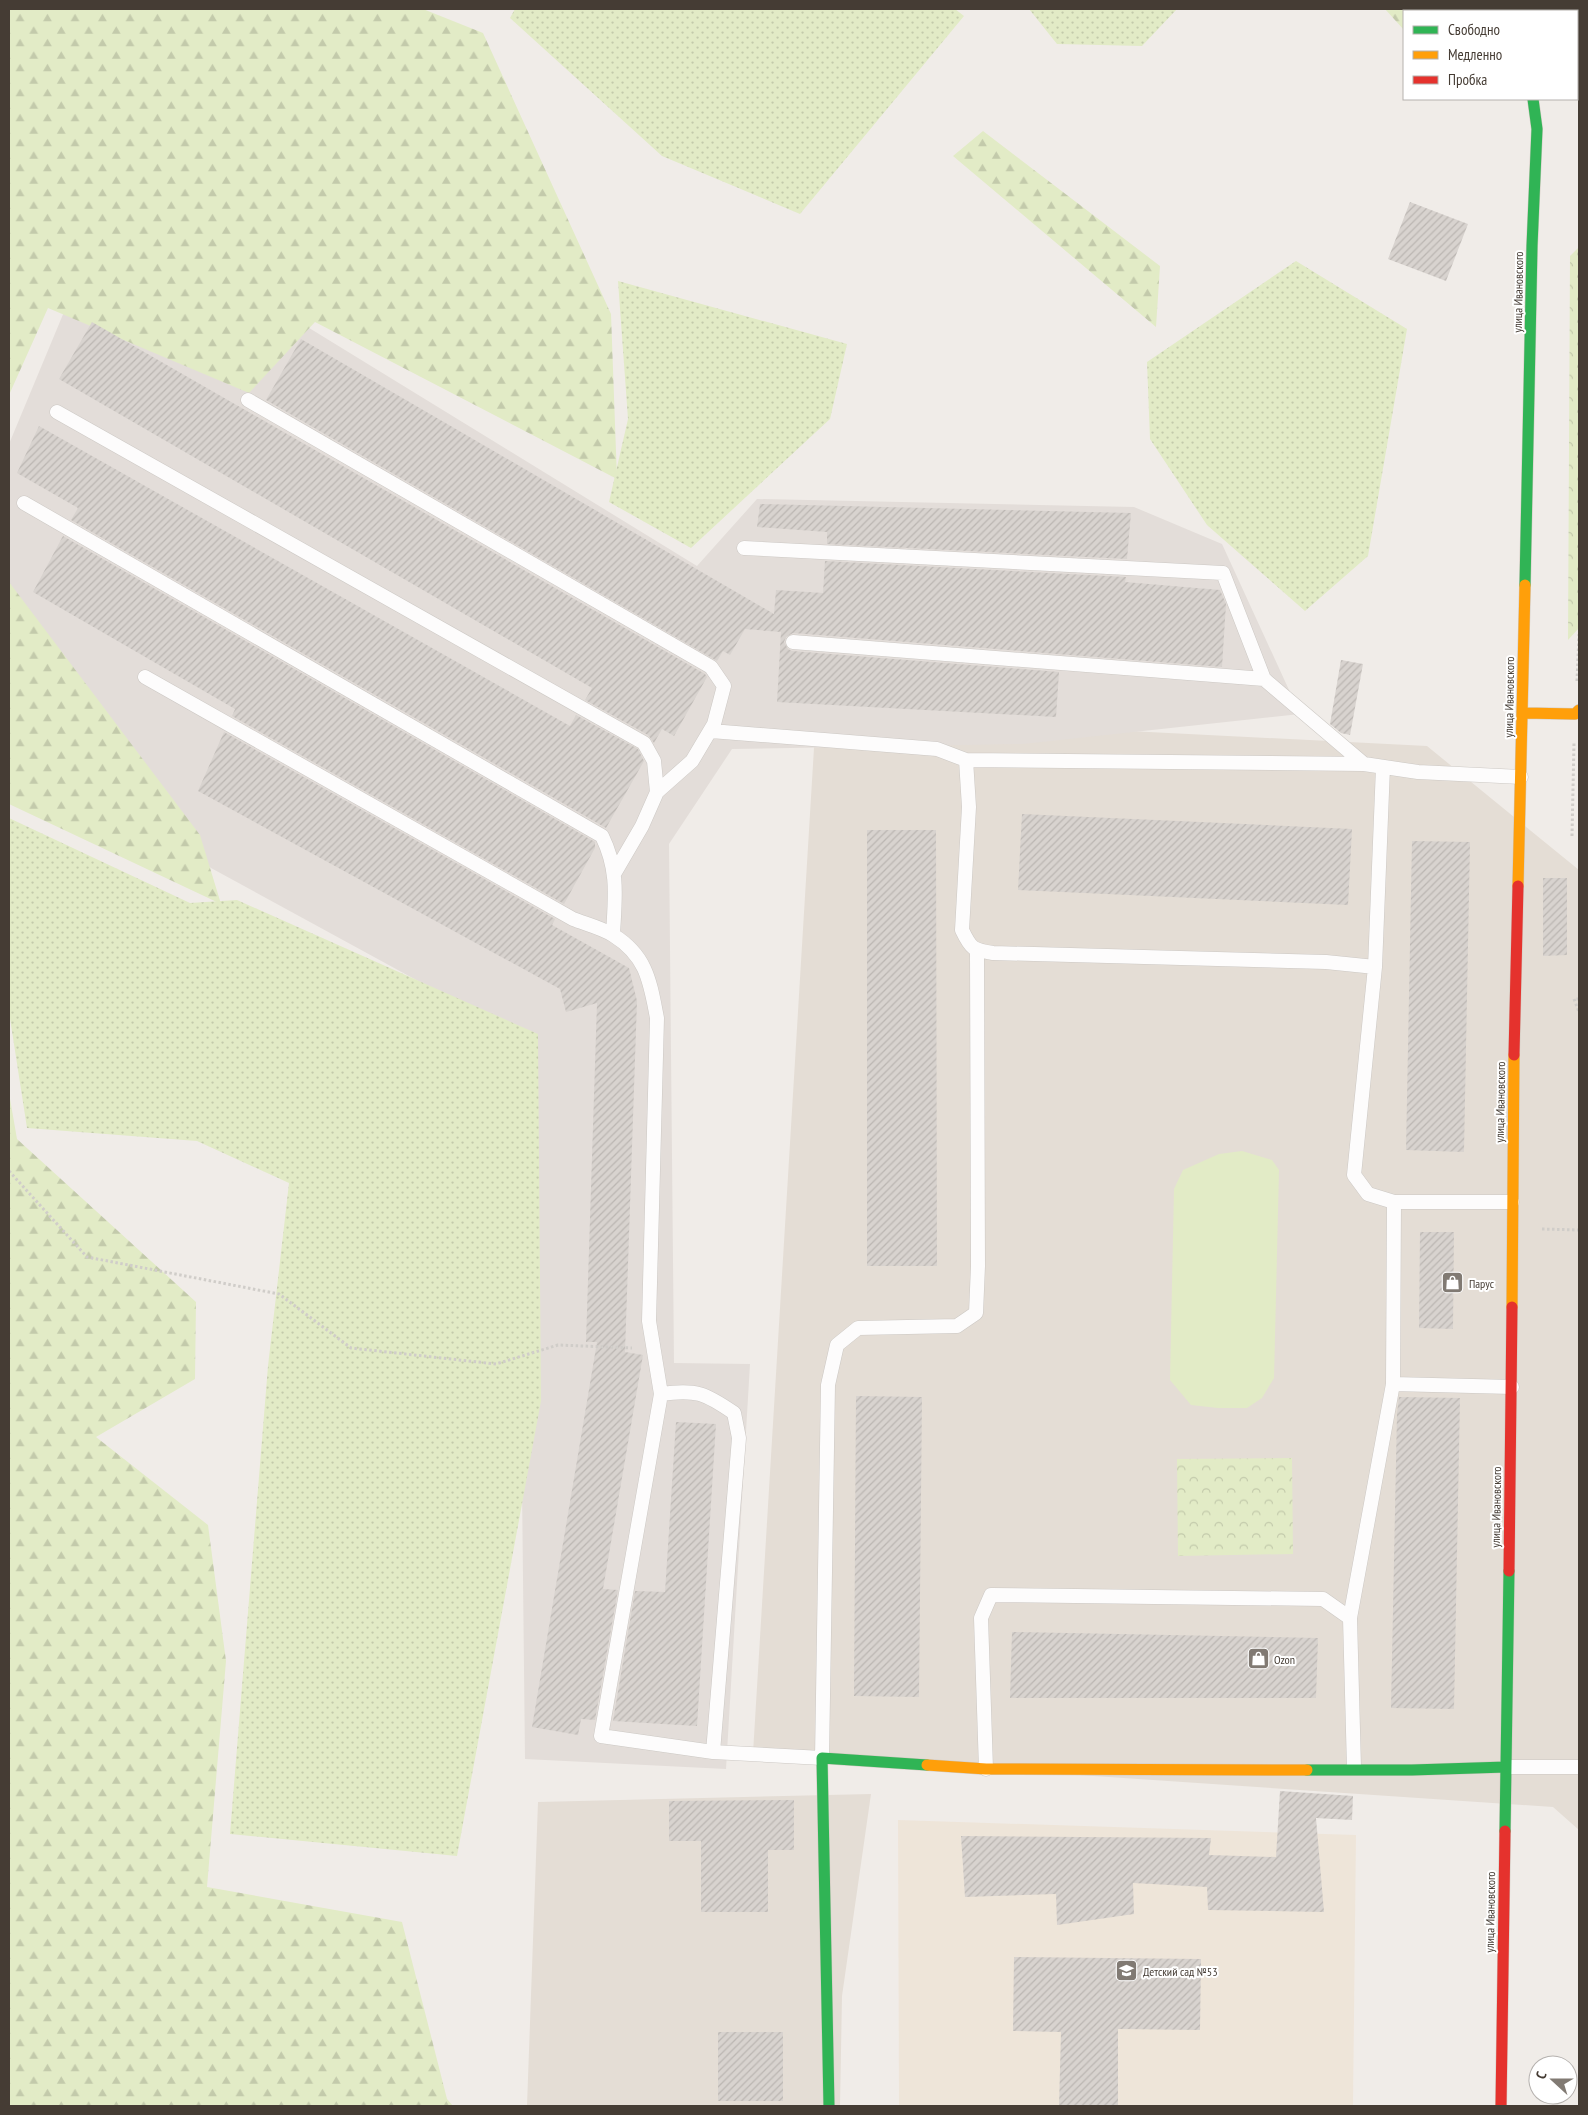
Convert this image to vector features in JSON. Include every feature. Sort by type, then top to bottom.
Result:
[{"type":"main road","name":"улица Ивановского","points":[[1501,2106],[1512,1386],[1512,1202],[1532,246],[1537,129],[1533,100]]},
{"type":"main road","points":[[1522,712],[1575,714],[1579,710]]},
{"type":"main road","points":[[829,2106],[822,1758],[986,1769],[1354,1768],[1412,1770],[1506,1767]]},
{"type":"lane","points":[[248,400],[711,667],[724,686],[711,731],[692,761],[657,792],[642,826],[614,874]]},
{"type":"lane","points":[[57,412],[644,743],[654,761],[657,792]]},
{"type":"lane","points":[[24,503],[602,836],[610,852],[616,881],[613,934]]},
{"type":"lane","points":[[744,548],[1223,573],[1264,679],[1364,764]]},
{"type":"lane","points":[[793,642],[1264,679]]},
{"type":"lane","points":[[145,677],[573,919],[613,934],[639,957],[650,985],[657,1018],[649,1321],[661,1394],[602,1736],[713,1752],[822,1758],[828,1384],[836,1345],[858,1328],[957,1326],[976,1313],[978,1266],[977,951]]},
{"type":"lane","points":[[711,731],[937,748],[966,760],[1364,764],[1418,772],[1521,777]]},
{"type":"lane","points":[[966,760],[968,807],[962,930],[969,945],[977,951],[1326,962],[1375,967]]},
{"type":"lane","points":[[1383,767],[1375,967],[1354,1175],[1368,1194],[1394,1202],[1512,1202]]},
{"type":"lane","points":[[1354,1768],[1350,1618],[1393,1384],[1394,1202]]},
{"type":"lane","points":[[1393,1384],[1512,1386]]},
{"type":"lane","points":[[661,1394],[686,1390],[712,1397],[734,1412],[739,1438],[713,1752]]},
{"type":"lane","points":[[986,1769],[981,1618],[992,1595],[1323,1598],[1350,1618]]},
{"type":"lane","points":[[1506,1767],[1579,1767]]},
{"type":"path","points":[[1579,999],[1574,999],[1579,1012]]},
{"type":"path","points":[[9,1171],[87,1257],[279,1294],[351,1348],[496,1364],[558,1345],[640,1348]]},
{"type":"path","points":[[1512,1229],[1579,1230]]},
{"type":"shaded area","points":[[69,300],[301,323],[697,566],[757,499],[1134,507],[1222,544],[1300,714],[1023,744],[732,749],[669,844],[674,1363],[750,1364],[726,1769],[525,1759],[517,1035],[178,850],[9,591],[9,444]]},
{"type":"shaded area","points":[[816,715],[1427,746],[1579,870],[1579,1830],[1553,1807],[753,1753]]},
{"type":"shaded area","points":[[871,1794],[842,1996],[840,2106],[527,2106],[538,1802]]},
{"type":"shaded area","name":"Детский сад №53","points":[[898,1820],[1356,1835],[1353,2106],[899,2106]]},
{"type":"green space","points":[[9,9],[423,9],[483,33],[611,314],[617,479],[315,322],[249,393],[48,308],[9,395]]},
{"type":"green space","points":[[515,9],[955,9],[964,16],[800,214],[662,156],[510,18]]},
{"type":"green space","points":[[1029,9],[1177,9],[1142,46],[1057,44]]},
{"type":"green space","points":[[1385,9],[1450,10],[1403,10],[1403,29]]},
{"type":"green space","points":[[983,131],[1160,266],[1156,327],[953,156]]},
{"type":"green space","points":[[1579,247],[1579,628],[1568,640],[1570,256]]},
{"type":"green space","points":[[1296,261],[1407,329],[1368,556],[1305,611],[1207,525],[1150,439],[1147,362]]},
{"type":"green space","points":[[618,281],[847,344],[830,419],[691,548],[609,502],[628,419]]},
{"type":"green space","points":[[9,582],[200,835],[221,904],[9,804]]},
{"type":"green space","points":[[9,818],[190,903],[237,900],[538,1034],[541,1401],[457,1856],[230,1834],[268,1366],[289,1183],[197,1141],[27,1128],[9,1012]]},
{"type":"green space","points":[[9,1093],[17,1139],[196,1302],[195,1379],[96,1437],[208,1525],[226,1661],[207,1887],[402,1922],[447,2099],[453,2106],[9,2106]]},
{"type":"green space","points":[[1242,1151],[1272,1160],[1279,1170],[1274,1378],[1262,1398],[1247,1408],[1218,1408],[1191,1405],[1170,1380],[1174,1189],[1183,1170],[1219,1154]]},
{"type":"green space","points":[[1292,1458],[1293,1554],[1178,1556],[1177,1459]]},
{"type":"building","points":[[1410,202],[1468,224],[1446,281],[1388,259]]},
{"type":"building","points":[[92,322],[705,674],[707,677],[674,736],[662,729],[654,743],[648,735],[585,700],[592,688],[59,379]]},
{"type":"building","points":[[301,339],[774,614],[776,590],[823,593],[825,561],[1126,577],[1125,582],[1220,590],[1226,604],[1222,667],[793,633],[786,637],[784,642],[788,649],[792,651],[1059,672],[1056,717],[777,702],[781,632],[745,629],[730,655],[723,651],[717,661],[266,400]]},
{"type":"building","points":[[39,426],[570,726],[576,715],[638,749],[644,761],[606,828],[71,520],[78,508],[17,473]]},
{"type":"building","points":[[760,504],[1131,513],[1127,559],[827,544],[827,532],[757,527]]},
{"type":"building","points":[[63,536],[595,842],[595,848],[564,904],[232,716],[235,709],[33,592]]},
{"type":"building","points":[[1341,660],[1363,664],[1350,735],[1341,733],[1330,724]]},
{"type":"building","points":[[224,732],[555,919],[552,925],[629,968],[637,1001],[625,1352],[643,1355],[603,1589],[618,1590],[595,1720],[581,1719],[578,1735],[532,1727],[597,1342],[586,1342],[597,1003],[566,1012],[560,989],[198,791]]},
{"type":"building","points":[[1022,814],[1352,829],[1348,905],[1018,890]]},
{"type":"building","points":[[867,830],[936,830],[937,1266],[867,1266]]},
{"type":"building","points":[[1412,841],[1470,842],[1464,1152],[1406,1150]]},
{"type":"building","points":[[1543,878],[1567,878],[1567,955],[1543,956]]},
{"type":"building","points":[[1420,1232],[1454,1232],[1453,1329],[1419,1328]]},
{"type":"building","points":[[856,1396],[922,1397],[919,1697],[854,1696]]},
{"type":"building","points":[[1399,1397],[1460,1398],[1454,1709],[1391,1708],[1397,1413]]},
{"type":"building","points":[[676,1422],[716,1424],[697,1726],[613,1721],[635,1591],[665,1592]]},
{"type":"building","points":[[1012,1632],[1318,1638],[1316,1698],[1010,1698]]},
{"type":"building","points":[[1280,1791],[1353,1796],[1352,1820],[1316,1818],[1324,1912],[1208,1910],[1207,1887],[1133,1883],[1134,1914],[1057,1925],[1056,1894],[965,1897],[961,1836],[1211,1838],[1209,1855],[1276,1857]]},
{"type":"building","points":[[794,1800],[794,1850],[768,1850],[768,1912],[701,1912],[701,1841],[669,1841],[669,1801]]},
{"type":"building","points":[[1014,1957],[1201,1959],[1200,2030],[1118,2029],[1118,2106],[1059,2106],[1061,2032],[1013,2031]]},
{"type":"building","points":[[718,2032],[783,2032],[783,2101],[718,2101]]},
{"type":"traffic: fast","points":[[1525,585],[1532,246],[1537,129],[1533,100]]},
{"type":"traffic: fast","points":[[1505,1831],[1509,1571]]},
{"type":"traffic: fast","points":[[829,2106],[822,1758],[927,1765]]},
{"type":"traffic: fast","points":[[1307,1770],[1412,1770],[1506,1767]]},
{"type":"traffic: slow","points":[[1518,886],[1525,585]]},
{"type":"traffic: slow","points":[[1522,713],[1575,714],[1579,710]]},
{"type":"traffic: slow","points":[[1512,1307],[1514,1055]]},
{"type":"traffic: slow","points":[[927,1765],[986,1769],[1307,1770]]},
{"type":"traffic: jam","points":[[1514,1055],[1518,886]]},
{"type":"traffic: jam","points":[[1509,1571],[1512,1307]]},
{"type":"traffic: jam","points":[[1501,2106],[1505,1831]]},
{"type":"place","name":"Парус","points":[[1453,1283]]},
{"type":"place","name":"Ozon","points":[[1258,1659]]},
{"type":"place","name":"Детский сад №53","points":[[1127,1971]]}]
